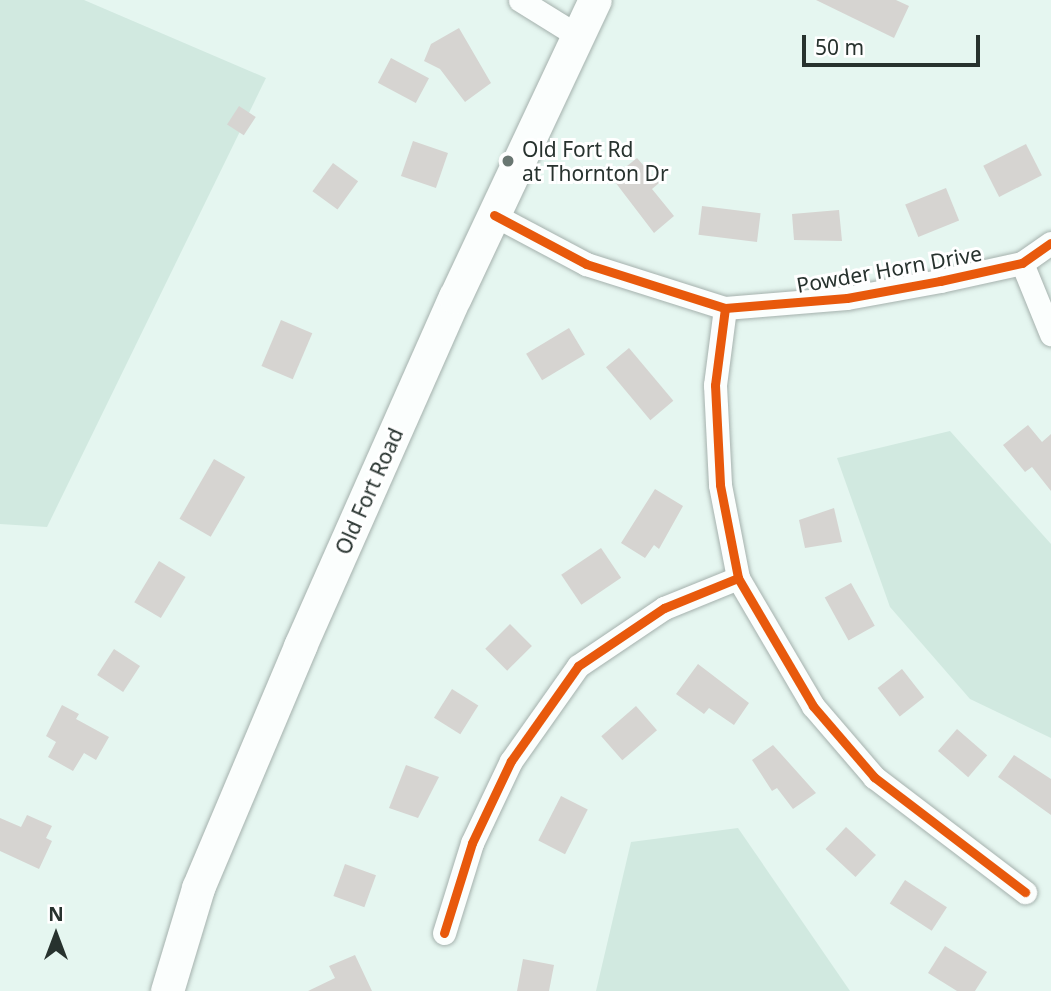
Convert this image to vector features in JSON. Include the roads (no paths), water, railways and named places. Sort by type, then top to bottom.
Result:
[{"type":"main road","name":"Old Fort Road","points":[[167,991],[215,844],[494,215],[595,0]]},
{"type":"street","points":[[520,0],[578,36]]},
{"type":"street","name":"Powder Horn Drive","points":[[494,215],[586,264],[725,308],[847,298],[1022,263],[1051,243]]},
{"type":"street","points":[[1022,263],[1051,334]]},
{"type":"street","points":[[725,308],[715,385],[720,485],[738,578],[813,706],[874,777],[1025,892]]},
{"type":"street","points":[[444,933],[472,844],[510,761],[578,666],[664,608],[738,578]]},
{"type":"place","name":"Old Fort Rd at Thornton Dr","points":[[508,161]]}]
